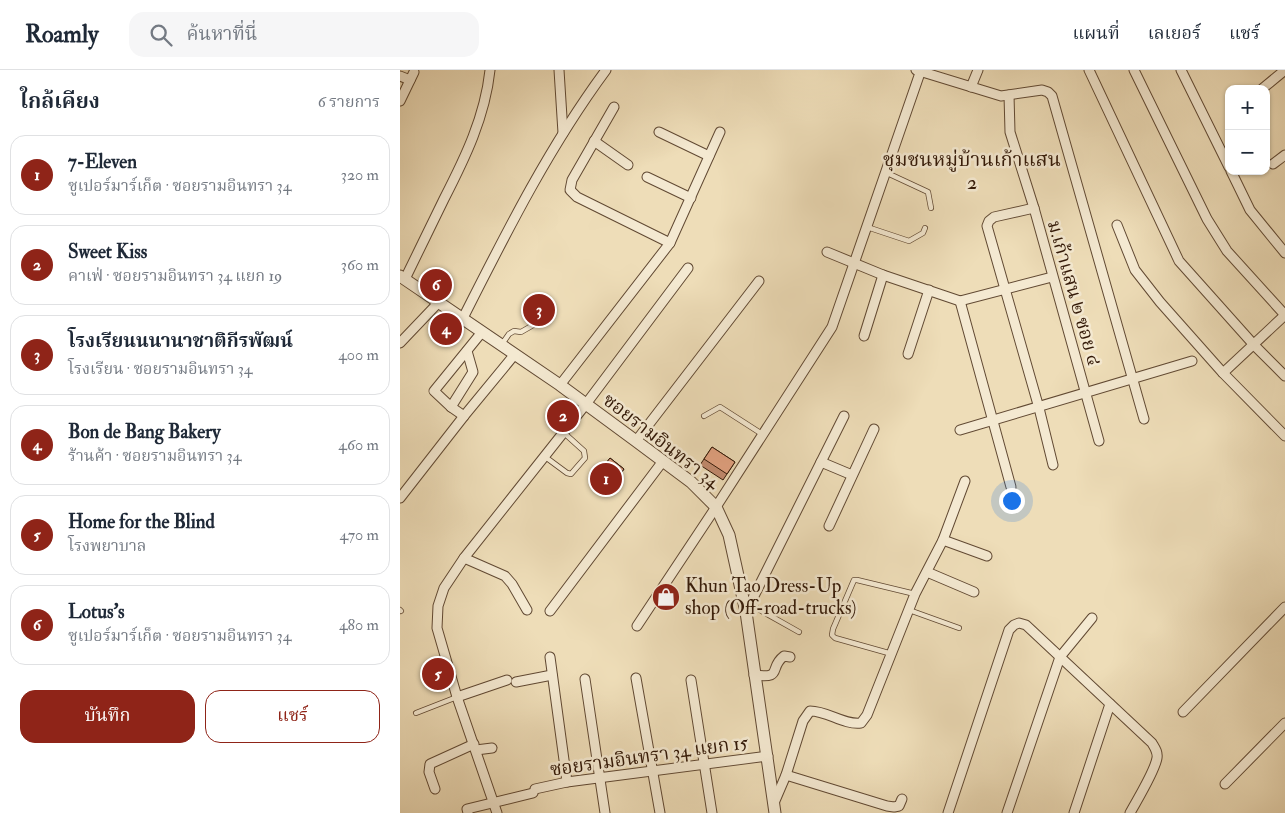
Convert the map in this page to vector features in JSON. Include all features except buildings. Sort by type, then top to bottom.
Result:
[{"type":"street","points":[[403,278],[467,154],[480,119],[488,88],[490,70]]},
{"type":"street","points":[[559,70],[564,133]]},
{"type":"street","points":[[463,318],[505,235],[584,99],[606,70]]},
{"type":"street","points":[[971,87],[978,70]]},
{"type":"street","points":[[1089,70],[1179,261],[1254,345],[1285,376]]},
{"type":"street","points":[[1134,70],[1206,219],[1227,251],[1285,315],[1223,373]]},
{"type":"street","points":[[1181,70],[1225,160]]},
{"type":"street","points":[[1267,85],[1285,70]]},
{"type":"street","points":[[637,626],[832,327],[919,71],[1000,96],[1042,90],[1052,96],[1144,419]]},
{"type":"street","points":[[400,76],[412,76],[400,101]]},
{"type":"street","name":"ม.เก้าแสน ๒ ซอย ๔","points":[[1009,95],[1010,132],[1034,208],[1099,441]]},
{"type":"street","points":[[614,107],[572,180],[570,190],[572,194],[670,243]]},
{"type":"street","points":[[659,132],[709,156]]},
{"type":"street","points":[[560,386],[670,243],[720,132]]},
{"type":"street","points":[[594,141],[628,165]]},
{"type":"street","points":[[1273,164],[1285,155]]},
{"type":"street","points":[[1233,175],[1250,210],[1285,253]]},
{"type":"street","points":[[646,177],[691,198]]},
{"type":"street","points":[[1034,208],[994,217],[989,220],[987,226],[1054,465]]},
{"type":"street","points":[[1118,225],[1135,270],[1160,302],[1223,373],[1285,436]]},
{"type":"street","points":[[827,252],[883,275],[960,301],[1052,277]]},
{"type":"street","points":[[498,813],[457,697],[437,628],[438,606],[444,588],[464,558],[586,404],[688,268]]},
{"type":"street","points":[[864,336],[883,275]]},
{"type":"street","name":"ซอยรามอินทรา 34","points":[[403,278],[515,354],[664,461],[716,507],[729,535],[748,608],[754,674],[775,808]]},
{"type":"street","points":[[636,441],[759,281]]},
{"type":"street","points":[[908,354],[929,290]]},
{"type":"street","points":[[960,301],[1011,487]]},
{"type":"street","points":[[400,343],[404,331],[439,302]]},
{"type":"street","points":[[464,416],[434,391],[482,332]]},
{"type":"street","points":[[451,407],[473,372],[467,352]]},
{"type":"street","points":[[400,498],[515,354]]},
{"type":"street","points":[[960,430],[1192,361]]},
{"type":"street","points":[[748,608],[844,416]]},
{"type":"street","points":[[829,526],[874,430]]},
{"type":"street","points":[[550,611],[664,461]]},
{"type":"street","points":[[821,462],[852,475]]},
{"type":"street","points":[[775,808],[803,721],[810,712],[818,711],[854,724],[861,723],[867,715],[915,594],[943,540],[965,481]]},
{"type":"street","points":[[943,540],[987,556]]},
{"type":"street","points":[[464,558],[505,576],[512,584],[527,610]]},
{"type":"street","points":[[927,572],[974,592]]},
{"type":"street","points":[[1183,712],[1285,607]]},
{"type":"street","points":[[1008,813],[1060,657],[1092,618]]},
{"type":"street","points":[[948,813],[1010,630],[1014,624],[1019,623],[1026,625],[1152,743],[1156,749],[1158,756],[1130,813]]},
{"type":"street","points":[[754,674],[768,677],[772,675],[780,659],[784,656],[790,657]]},
{"type":"street","points":[[550,657],[567,782]]},
{"type":"street","points":[[457,697],[511,681],[552,675]]},
{"type":"street","points":[[636,678],[660,813]]},
{"type":"street","points":[[585,679],[605,813]]},
{"type":"street","points":[[691,680],[712,813]]},
{"type":"street","points":[[1074,813],[1110,704]]},
{"type":"street","points":[[1225,784],[1285,723]]},
{"type":"street","points":[[435,789],[429,772],[430,764],[475,747],[492,748]]},
{"type":"street","name":"ซอยรามอินทรา 34 แยก 15","points":[[468,813],[467,810],[567,782],[768,756]]},
{"type":"street","points":[[786,775],[887,806],[899,806],[902,799]]},
{"type":"lane","points":[[885,172],[928,192],[932,208]]},
{"type":"lane","points":[[867,227],[909,241],[923,233],[925,228]]},
{"type":"lane","points":[[501,345],[509,334],[514,331],[521,332],[535,324]]},
{"type":"lane","points":[[704,416],[720,407],[763,435]]},
{"type":"lane","points":[[544,456],[571,474],[585,458],[584,451],[563,432]]},
{"type":"lane","points":[[892,654],[835,638],[832,634],[833,629],[854,580],[915,594]]},
{"type":"lane","points":[[748,608],[799,632]]},
{"type":"lane","points":[[909,610],[959,628]]},
{"type":"lane","points":[[416,713],[457,697]]},
{"type":"place","name":"Lotus's","points":[[436,285]]},
{"type":"place","name":"โรงเรียนนนานาชาติกีรพัฒน์","points":[[539,310]]},
{"type":"place","name":"Bon de Bang Bakery","points":[[446,329]]},
{"type":"place","name":"Sweet Kiss","points":[[563,416]]},
{"type":"place","name":"7-Eleven","points":[[606,479]]},
{"type":"place","name":"Khun Tao Dress-Up shop (Off-road-trucks)","points":[[666,597]]},
{"type":"place","name":"Home for the Blind","points":[[438,674]]},
{"type":"district","name":"ชุมชนหมู่บ้านเก้าแสน 2","points":[[972,170]]}]
